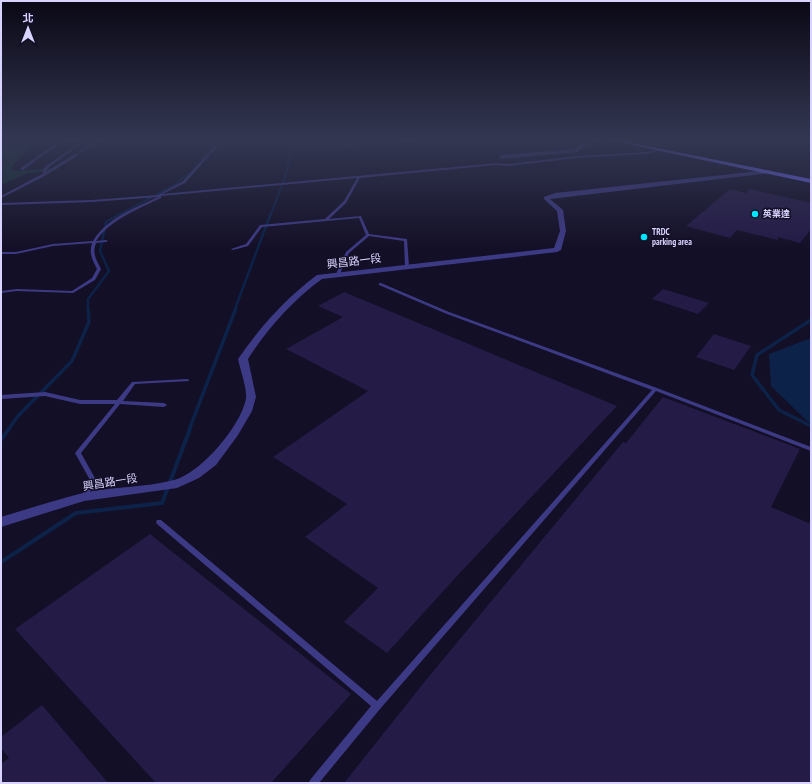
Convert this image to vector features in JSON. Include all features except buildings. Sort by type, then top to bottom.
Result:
[{"type":"main road","points":[[790,177],[811,181]]},
{"type":"street","name":"興昌路一段","points":[[1,522],[84,497],[177,484],[195,475],[212,462],[234,433],[247,410],[250,397],[250,388],[244,370],[243,359],[251,345],[294,298],[313,281],[320,277],[557,250],[563,231],[560,210],[546,198],[555,195],[726,177]]},
{"type":"lane","points":[[1,197],[39,177]]},
{"type":"lane","points":[[1,292],[17,290],[73,292],[94,279],[99,269],[91,249],[96,243],[96,237],[107,226],[160,197],[158,196],[184,182],[190,177]]},
{"type":"lane","points":[[327,219],[345,202],[359,177]]},
{"type":"lane","points":[[1,204],[92,201],[150,197],[363,177]]},
{"type":"lane","points":[[233,250],[247,245],[261,226],[360,216],[368,235]]},
{"type":"lane","points":[[338,274],[347,253],[368,235],[406,240],[407,266]]},
{"type":"lane","points":[[1,253],[16,253],[53,245],[96,243],[106,241]]},
{"type":"lane","points":[[380,284],[448,313],[655,389],[811,449]]},
{"type":"lane","points":[[84,497],[93,480],[78,453],[134,383],[187,380]]},
{"type":"lane","points":[[313,783],[377,706],[655,389]]},
{"type":"lane","points":[[1,397],[45,394],[80,402],[119,402],[164,405]]},
{"type":"lane","points":[[159,522],[377,706]]},
{"type":"green space","points":[[1,177],[20,177],[1,185]]},
{"type":"water","points":[[811,339],[811,423],[808,422],[771,386],[769,354]]},
{"type":"waterway","points":[[121,214],[174,185],[185,177]]},
{"type":"waterway","points":[[271,214],[285,177]]},
{"type":"waterway","points":[[88,308],[88,299],[109,271],[100,251],[106,222],[122,213]]},
{"type":"waterway","points":[[235,309],[271,213]]},
{"type":"waterway","points":[[8,430],[18,416],[72,361],[89,322],[88,308]]},
{"type":"waterway","points":[[189,430],[236,308]]},
{"type":"waterway","points":[[811,320],[757,355],[752,375],[779,410],[811,426]]},
{"type":"waterway","points":[[1,440],[9,429]]},
{"type":"waterway","points":[[1,562],[76,513],[162,503],[190,429]]},
{"type":"place","name":"英業達","points":[[755,214]]},
{"type":"place","name":"TRDC parking area","points":[[644,237]]}]
